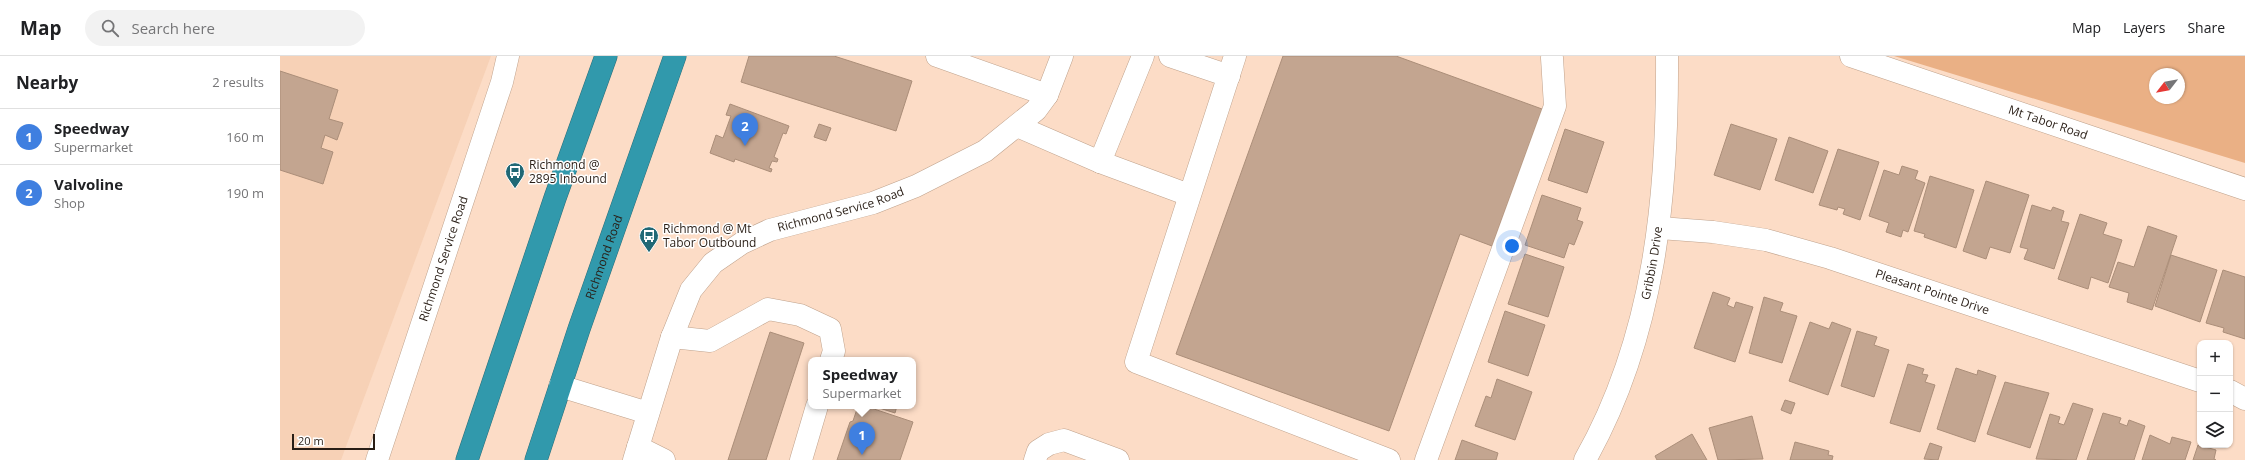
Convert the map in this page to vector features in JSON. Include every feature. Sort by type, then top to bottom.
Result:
[{"type":"highway","points":[[467,460],[554,198],[606,56]]},
{"type":"highway","name":"Richmond Road","points":[[536,460],[560,386],[675,56]]},
{"type":"street","name":"Richmond Service Road","points":[[377,460],[502,82],[508,56]]},
{"type":"street","points":[[937,56],[1047,95]]},
{"type":"street","name":"Richmond Service Road","points":[[636,453],[672,337],[691,290],[714,263],[742,243],[770,230],[873,203],[916,186],[985,151],[1036,110],[1047,95],[1062,56]]},
{"type":"street","points":[[1100,162],[1143,56]]},
{"type":"street","points":[[1170,56],[1232,66],[1136,362],[1389,460]]},
{"type":"street","name":"Gribbin Drive","points":[[1585,460],[1595,443],[1623,374],[1643,312],[1660,228],[1665,167],[1667,56]]},
{"type":"street","name":"Mt Tabor Road","points":[[1851,56],[2245,189]]},
{"type":"street","points":[[1426,460],[1555,106],[1550,57]]},
{"type":"street","points":[[1018,126],[1100,162],[1189,195]]},
{"type":"street","name":"Pleasant Pointe Drive","points":[[1660,228],[1713,232],[1766,240],[1830,258],[2197,380]]},
{"type":"street","points":[[672,337],[710,341],[768,309],[800,315],[830,329],[834,351],[832,357]]},
{"type":"street","points":[[560,386],[648,413]]},
{"type":"street","points":[[2233,393],[2245,399]]},
{"type":"street","points":[[801,460],[816,409]]},
{"type":"street","points":[[1035,460],[1038,451],[1049,444],[1064,440],[1114,460]]},
{"type":"street","points":[[636,453],[664,460]]},
{"type":"shaded area","points":[[280,56],[491,56],[341,460],[280,460]]},
{"type":"shaded area","points":[[1894,56],[2245,56],[2245,163]]},
{"type":"building","points":[[749,56],[834,56],[912,81],[896,131],[741,82]]},
{"type":"building","points":[[1283,56],[1396,56],[1542,109],[1492,246],[1460,234],[1389,431],[1176,354]]},
{"type":"building","points":[[280,71],[338,90],[329,119],[343,123],[337,140],[325,135],[321,148],[333,152],[323,184],[280,170]]},
{"type":"building","points":[[730,104],[789,126],[786,134],[783,133],[774,157],[778,159],[777,162],[772,161],[769,168],[772,169],[771,172],[735,159],[734,162],[710,153],[716,135],[723,138],[731,116],[726,115]]},
{"type":"building","points":[[819,124],[831,128],[826,141],[814,137]]},
{"type":"building","points":[[1731,124],[1777,139],[1760,190],[1714,175]]},
{"type":"building","points":[[1565,129],[1604,142],[1587,193],[1548,180]]},
{"type":"building","points":[[1789,137],[1828,151],[1813,193],[1775,180]]},
{"type":"building","points":[[1838,149],[1879,162],[1860,220],[1843,214],[1845,209],[1838,207],[1837,210],[1819,205]]},
{"type":"building","points":[[1902,166],[1918,171],[1915,179],[1925,183],[1908,232],[1903,230],[1901,237],[1886,232],[1889,223],[1869,216],[1884,170],[1899,175]]},
{"type":"building","points":[[1930,176],[1974,190],[1956,248],[1924,237],[1925,234],[1914,231]]},
{"type":"building","points":[[1986,181],[2029,195],[2010,253],[1990,247],[1986,259],[1963,251]]},
{"type":"building","points":[[1542,195],[1581,208],[1577,220],[1583,222],[1574,245],[1569,243],[1564,258],[1525,245]]},
{"type":"building","points":[[2032,205],[2051,211],[2053,207],[2064,211],[2061,221],[2069,223],[2054,269],[2024,259],[2028,249],[2020,247]]},
{"type":"building","points":[[2080,214],[2107,223],[2103,234],[2122,240],[2108,283],[2091,277],[2088,289],[2058,279]]},
{"type":"building","points":[[2148,226],[2177,236],[2152,310],[2127,302],[2129,293],[2109,287],[2118,262],[2134,267]]},
{"type":"building","points":[[1525,254],[1564,267],[1548,317],[1508,304]]},
{"type":"building","points":[[2171,255],[2217,270],[2200,322],[2155,306]]},
{"type":"building","points":[[2223,270],[2245,277],[2245,339],[2223,332],[2224,328],[2206,323]]},
{"type":"building","points":[[1713,292],[1730,298],[1727,305],[1734,308],[1736,302],[1753,307],[1735,362],[1694,348]]},
{"type":"building","points":[[1764,297],[1783,303],[1780,311],[1797,316],[1782,363],[1749,353]]},
{"type":"building","points":[[1505,311],[1545,325],[1528,376],[1488,362]]},
{"type":"building","points":[[1810,322],[1829,329],[1832,322],[1851,329],[1828,395],[1789,381]]},
{"type":"building","points":[[1857,331],[1877,337],[1874,345],[1889,350],[1874,397],[1841,386]]},
{"type":"building","points":[[770,332],[804,343],[766,460],[728,460]]},
{"type":"building","points":[[1908,364],[1924,369],[1922,374],[1928,375],[1925,382],[1935,385],[1920,432],[1890,423]]},
{"type":"building","points":[[1956,368],[1977,375],[1978,370],[1996,376],[1975,442],[1937,429]]},
{"type":"building","points":[[1497,379],[1532,392],[1515,440],[1475,426],[1486,396],[1491,398]]},
{"type":"building","points":[[2005,382],[2049,393],[2030,448],[1987,434]]},
{"type":"building","points":[[1785,400],[1795,403],[1791,414],[1781,410]]},
{"type":"building","points":[[2073,403],[2093,409],[2076,460],[2036,459],[2050,414],[2060,417],[2058,423],[2064,425]]},
{"type":"building","points":[[857,409],[874,409],[913,422],[900,460],[837,460],[850,422],[853,421]]},
{"type":"building","points":[[882,409],[896,409],[895,413]]},
{"type":"building","points":[[2103,413],[2121,418],[2119,423],[2127,426],[2129,420],[2145,426],[2134,460],[2087,460]]},
{"type":"building","points":[[1752,416],[1763,459],[1718,460],[1709,428]]},
{"type":"building","points":[[1692,434],[1707,460],[1657,460],[1655,456]]},
{"type":"building","points":[[2150,435],[2170,444],[2172,437],[2191,442],[2185,460],[2142,460]]},
{"type":"building","points":[[1462,440],[1498,453],[1496,460],[1455,460]]},
{"type":"building","points":[[1795,442],[1829,451],[1828,455],[1833,456],[1832,460],[1790,460]]},
{"type":"building","points":[[1930,443],[1942,447],[1938,460],[1924,459]]},
{"type":"building","points":[[2197,448],[2209,448],[2216,450],[2214,459],[2216,460],[2193,460]]},
{"type":"place","name":"Valvoline","points":[[745,146]]},
{"type":"place","name":"Richmond @ 2895 Inbound","points":[[515,189]]},
{"type":"place","name":"Richmond @ Mt Tabor Outbound","points":[[649,253]]},
{"type":"place","name":"Speedway","points":[[862,455]]}]
